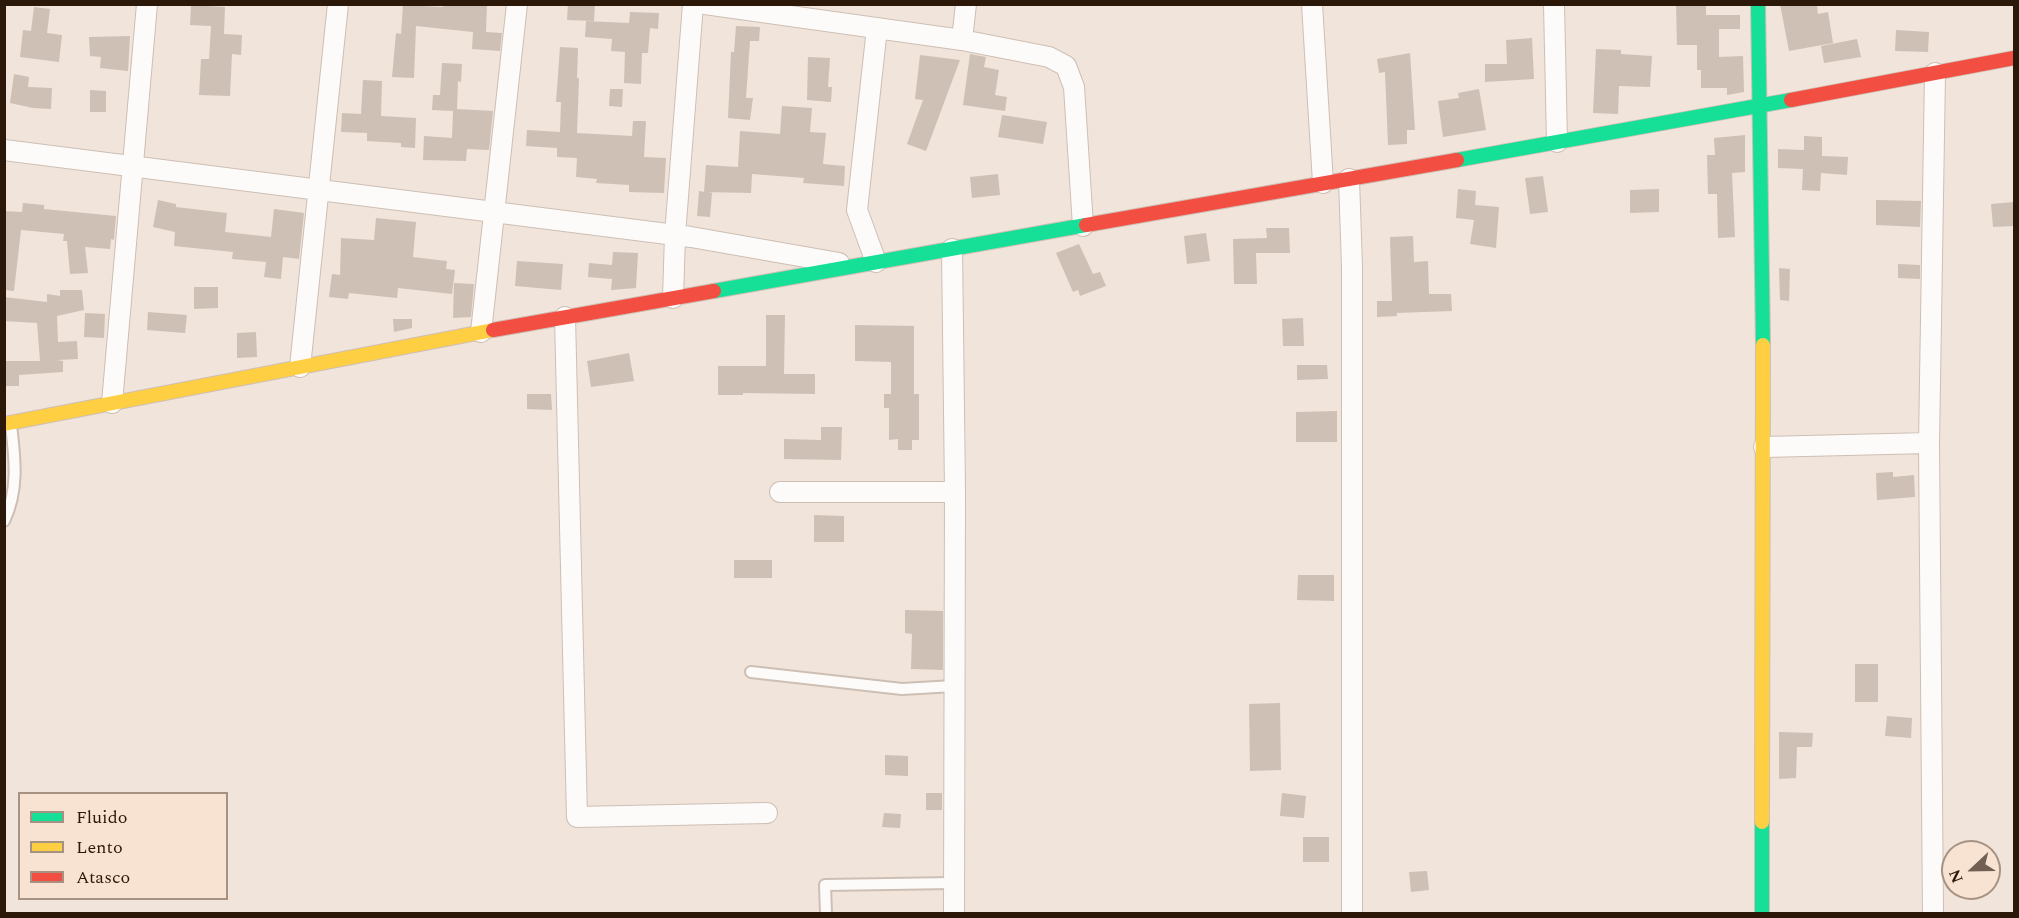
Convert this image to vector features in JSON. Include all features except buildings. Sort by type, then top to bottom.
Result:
[{"type":"street","points":[[112,403],[147,4]]},
{"type":"street","points":[[300,367],[338,4]]},
{"type":"street","points":[[481,332],[517,4]]},
{"type":"street","points":[[673,298],[675,235],[693,4]]},
{"type":"street","points":[[705,4],[962,40],[1049,57],[1066,66],[1074,87],[1083,226]]},
{"type":"street","points":[[962,40],[966,4]]},
{"type":"street","points":[[1312,4],[1323,183]]},
{"type":"street","points":[[1554,4],[1557,142]]},
{"type":"street","points":[[1758,4],[1764,447],[1762,914]]},
{"type":"street","points":[[876,262],[857,210],[877,28]]},
{"type":"street","points":[[8,423],[481,332],[1761,106],[2014,58]]},
{"type":"street","points":[[1933,914],[1929,443],[1935,73]]},
{"type":"street","points":[[4,150],[675,235],[853,266]]},
{"type":"street","points":[[1349,179],[1352,267],[1352,914]]},
{"type":"street","points":[[952,249],[955,492],[954,914]]},
{"type":"street","points":[[564,317],[577,817],[767,813]]},
{"type":"street","points":[[1764,447],[1929,443]]},
{"type":"street","points":[[780,492],[955,492]]},
{"type":"lane","points":[[4,521],[12,506],[16,468],[8,423]]},
{"type":"lane","points":[[751,672],[902,689],[954,686]]},
{"type":"lane","points":[[826,914],[825,885],[953,883]]},
{"type":"traffic: fast","points":[[1758,4],[1763,345]]},
{"type":"traffic: fast","points":[[1457,160],[1791,100]]},
{"type":"traffic: fast","points":[[714,291],[1086,225]]},
{"type":"traffic: fast","points":[[1762,822],[1762,914]]},
{"type":"traffic: slow","points":[[4,424],[493,330]]},
{"type":"traffic: slow","points":[[1762,822],[1763,345]]},
{"type":"traffic: jam","points":[[1791,100],[2014,58]]},
{"type":"traffic: jam","points":[[1086,225],[1457,160]]},
{"type":"traffic: jam","points":[[493,330],[714,291]]}]
